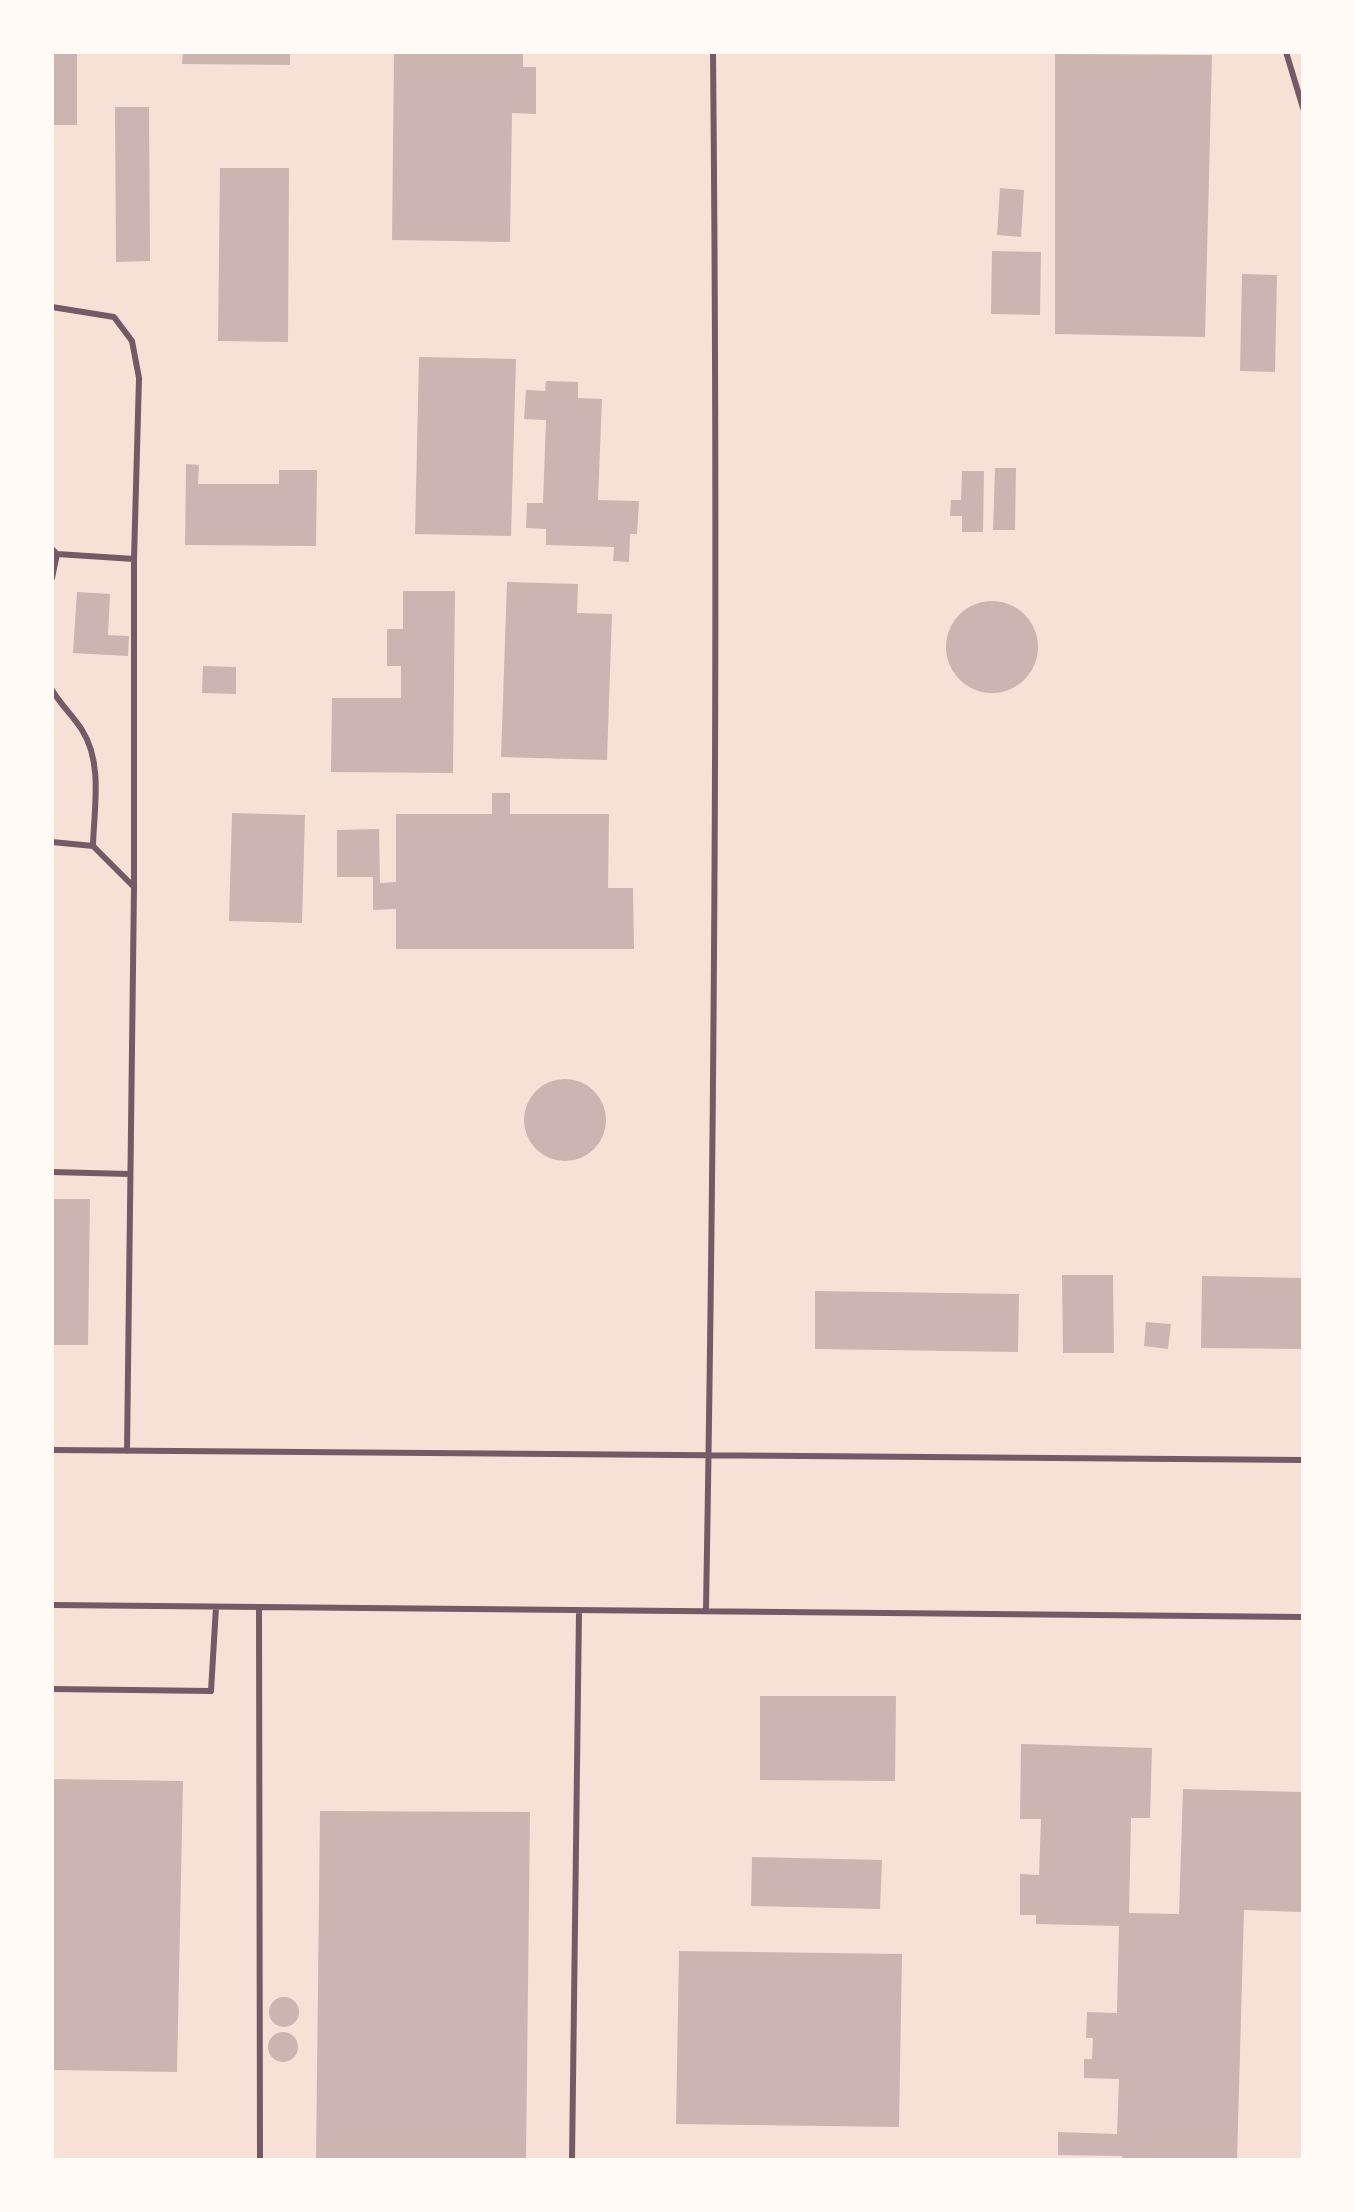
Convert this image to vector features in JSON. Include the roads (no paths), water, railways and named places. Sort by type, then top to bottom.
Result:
[{"type":"lane","points":[[706,1610],[717,469],[713,52]]},
{"type":"lane","points":[[1286,52],[1303,108]]},
{"type":"lane","points":[[52,307],[114,317],[132,341],[139,378],[134,559],[134,887],[127,1451]]},
{"type":"lane","points":[[52,578],[55,552],[134,559]]},
{"type":"lane","points":[[52,690],[81,728],[92,750],[95,779],[93,846]]},
{"type":"lane","points":[[52,707],[62,707]]},
{"type":"lane","points":[[52,842],[93,846],[134,887]]},
{"type":"lane","points":[[52,1172],[129,1174]]},
{"type":"lane","points":[[52,1450],[1303,1460]]},
{"type":"lane","points":[[52,1605],[1303,1617]]},
{"type":"lane","points":[[52,1689],[211,1691],[216,1607]]},
{"type":"lane","points":[[259,1608],[260,2160]]},
{"type":"lane","points":[[572,2160],[579,1611]]}]
